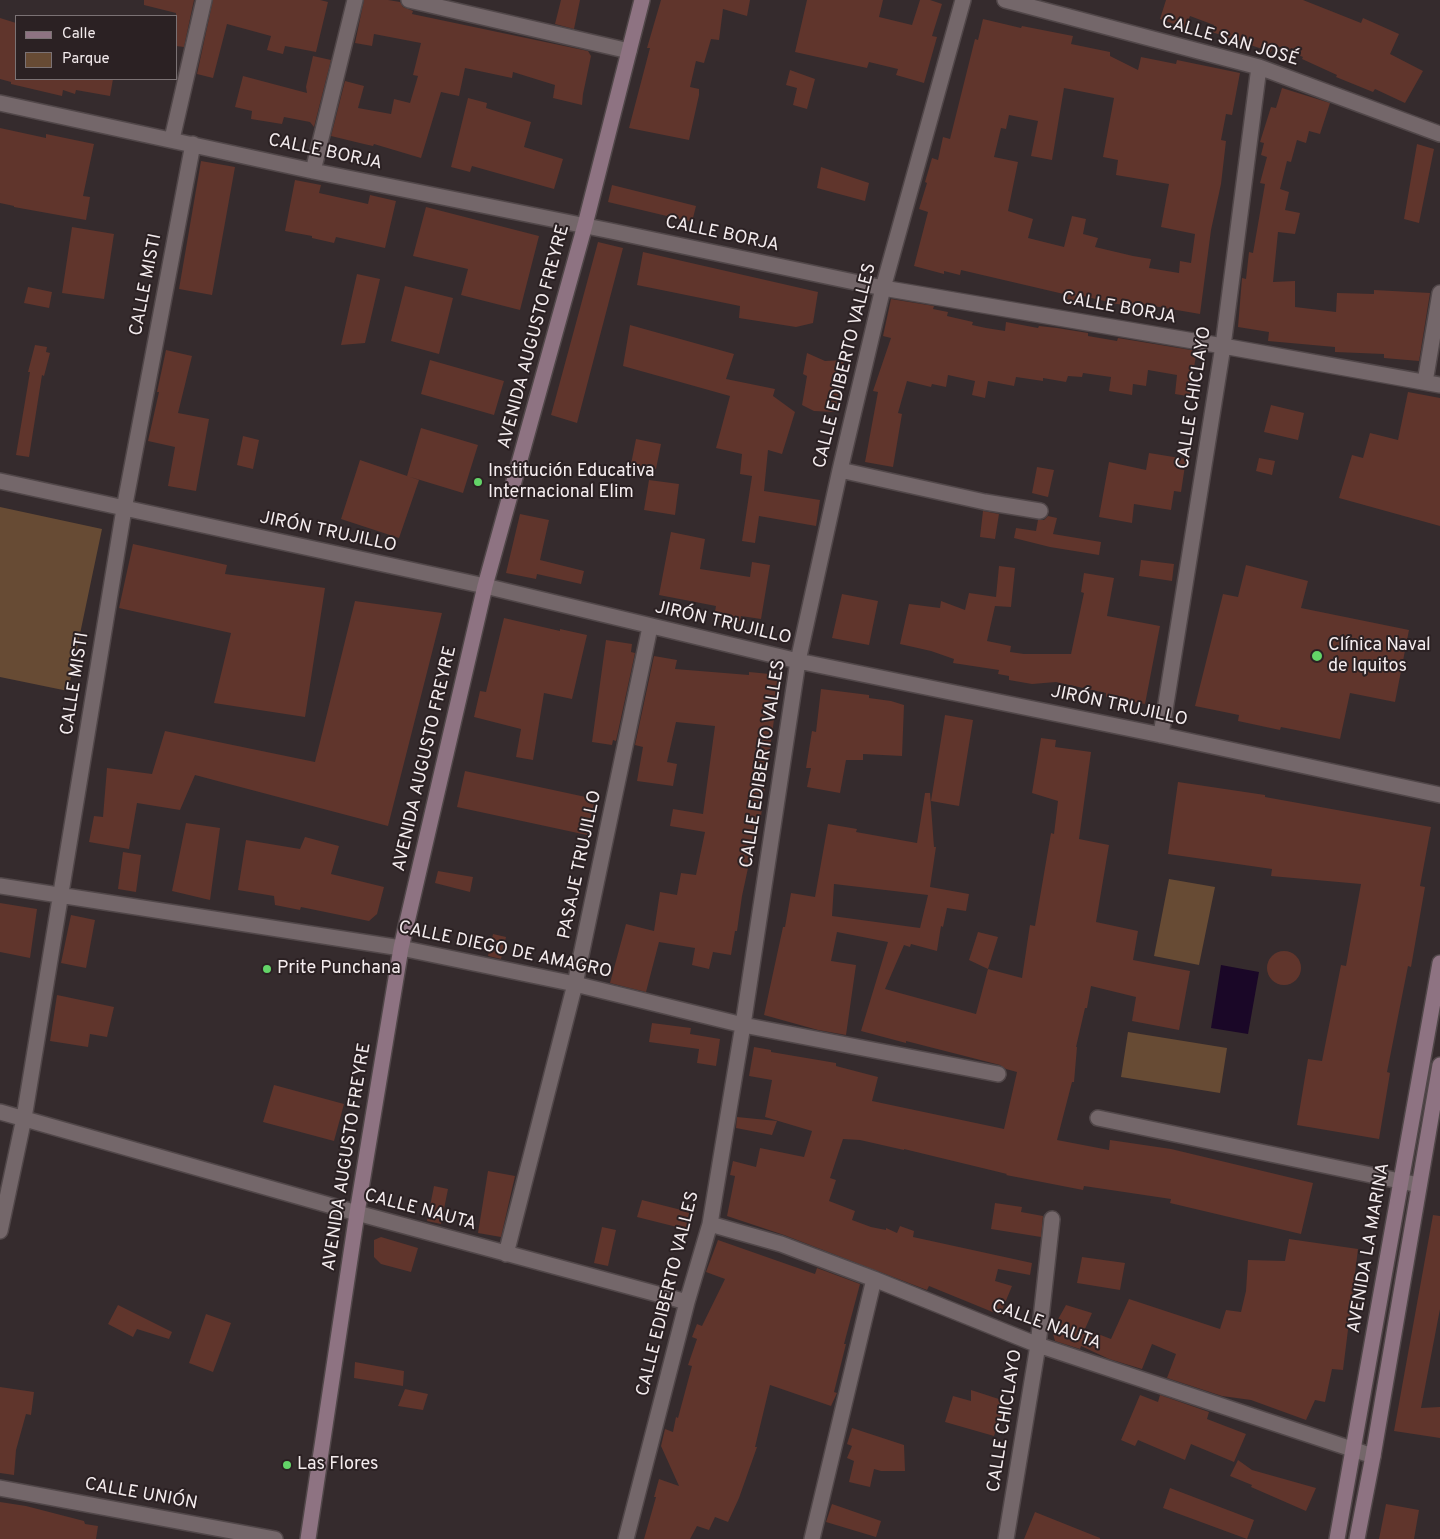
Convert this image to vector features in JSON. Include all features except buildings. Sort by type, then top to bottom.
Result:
[{"type":"main road","name":"AVENIDA AUGUSTO FREYRE","points":[[308,1539],[357,1213],[401,948],[485,586],[585,225],[642,0]]},
{"type":"main road","name":"AVENIDA LA MARINA","points":[[1338,1539],[1440,963]]},
{"type":"main road","name":"AVENIDA LA MARINA","points":[[1357,1539],[1440,1065]]},
{"type":"street","points":[[172,139],[204,0]]},
{"type":"street","points":[[313,170],[356,0]]},
{"type":"street","points":[[409,0],[629,52]]},
{"type":"street","name":"CALLE EDIBERTO VALLES","points":[[626,1539],[687,1302],[710,1224],[743,1025],[798,661],[883,288],[963,0]]},
{"type":"street","name":"CALLE SAN JOSÉ","points":[[1005,0],[1259,67],[1440,134]]},
{"type":"street","name":"CALLE CHICLAYO","points":[[1161,735],[1222,346],[1259,67]]},
{"type":"street","name":"CALLE BORJA","points":[[0,103],[883,288],[1432,383]]},
{"type":"street","name":"CALLE MISTI","points":[[0,1231],[24,1118],[124,509],[193,144]]},
{"type":"street","points":[[1432,383],[1440,293]]},
{"type":"street","points":[[840,470],[984,502],[1040,511]]},
{"type":"street","name":"JIRÓN TRUJILLO","points":[[0,481],[485,586],[798,661],[1161,735],[1440,795]]},
{"type":"street","name":"PASAJE TRUJILLO","points":[[506,1254],[575,984],[650,626]]},
{"type":"street","name":"CALLE DIEGO DE AMAGRO","points":[[0,886],[401,948],[575,984],[743,1025],[998,1074]]},
{"type":"street","name":"CALLE NAUTA","points":[[0,1112],[357,1213],[687,1302]]},
{"type":"street","points":[[1098,1118],[1419,1185]]},
{"type":"street","name":"CALLE CHICLAYO","points":[[1006,1539],[1038,1345],[1052,1219]]},
{"type":"street","name":"CALLE NAUTA","points":[[710,1224],[781,1244],[1038,1345],[1373,1456]]},
{"type":"street","points":[[812,1539],[874,1279]]},
{"type":"street","name":"CALLE UNIÓN","points":[[0,1488],[275,1539]]},
{"type":"green space","points":[[0,507],[102,529],[68,691],[0,677]]},
{"type":"green space","points":[[1169,879],[1215,887],[1199,965],[1154,956]]},
{"type":"green space","points":[[1128,1032],[1227,1048],[1220,1093],[1121,1077]]},
{"type":"shaded area","points":[[1221,965],[1259,972],[1248,1034],[1211,1028]]},
{"type":"place","name":"Institución Educativa Internacional Elim","points":[[478,482]]},
{"type":"place","name":"Clínica Naval de Iquitos","points":[[1317,656]]},
{"type":"place","name":"Prite Punchana","points":[[267,969]]},
{"type":"place","name":"Las Flores","points":[[287,1465]]}]
